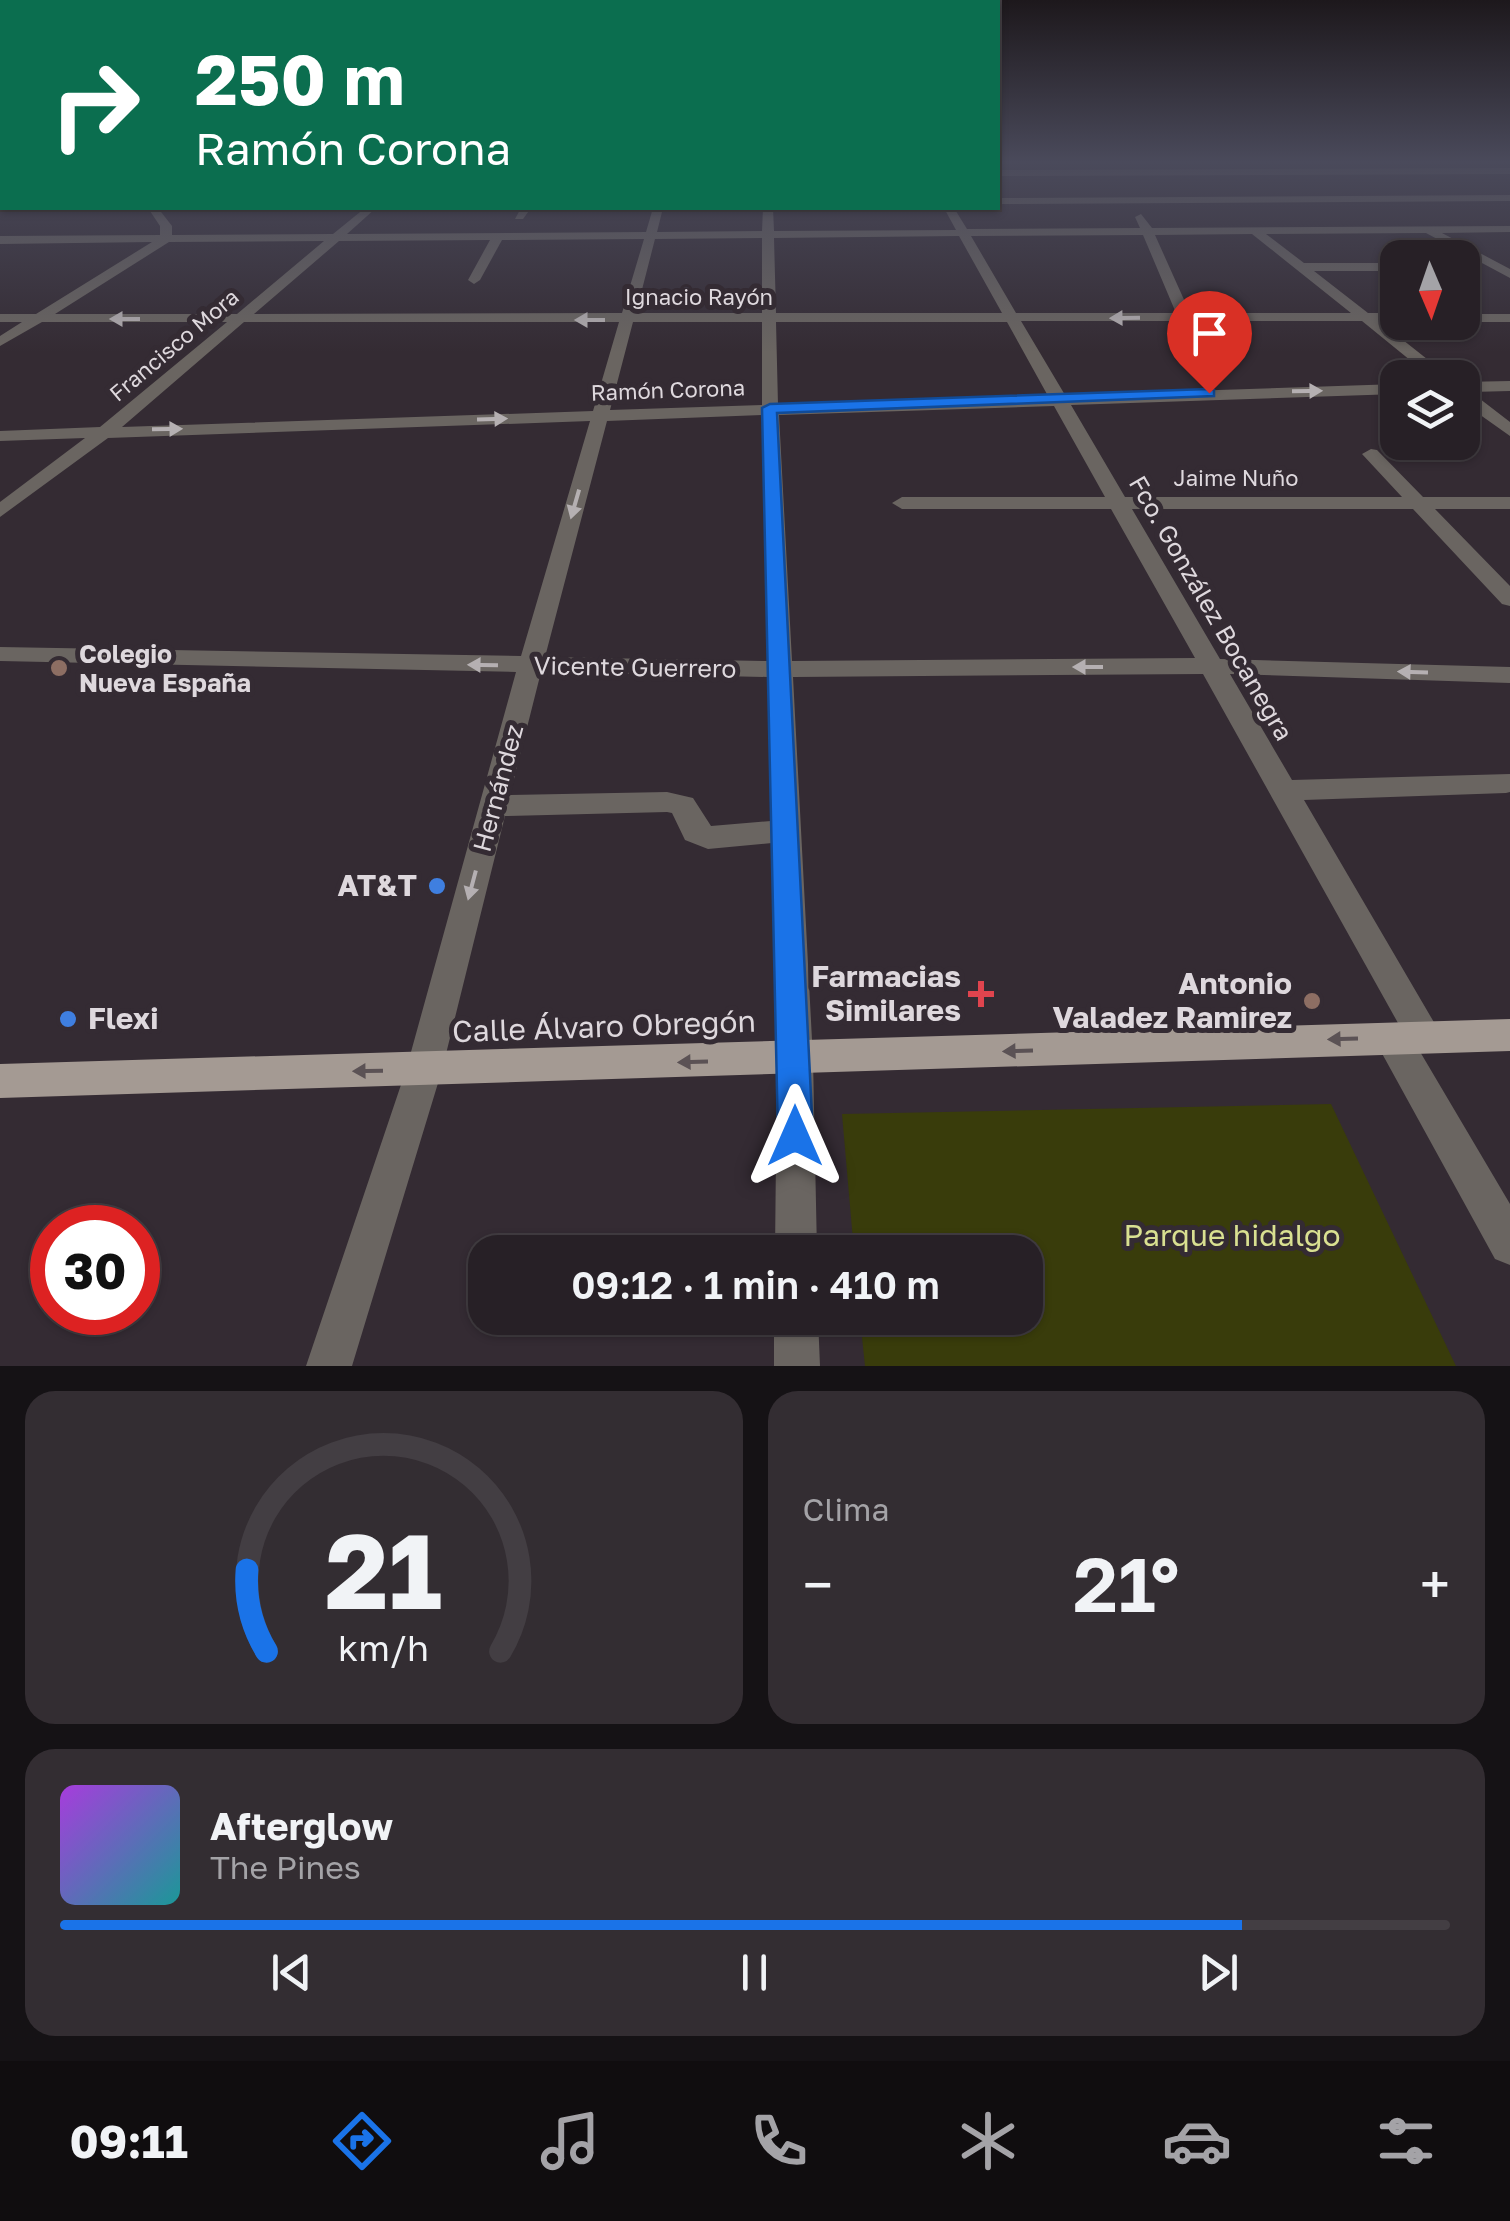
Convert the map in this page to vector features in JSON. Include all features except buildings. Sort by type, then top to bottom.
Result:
[{"type":"main road","name":"Calle Álvaro Obregón","points":[[0,1081],[1510,1035]]},
{"type":"street","points":[[0,342],[156,238],[165,225]]},
{"type":"street","name":"Francisco Mora","points":[[0,511],[106,431],[353,225]]},
{"type":"street","points":[[0,240],[498,237],[625,225]]},
{"type":"street","name":"Hernández","points":[[328,1366],[424,1070],[530,666],[653,225]]},
{"type":"street","points":[[768,225],[770,408],[795,1059],[796,1235]]},
{"type":"street","points":[[829,225],[964,233],[1510,229]]},
{"type":"street","name":"Fco. González Bocanegra","points":[[959,225],[1283,790],[1510,1244]]},
{"type":"street","points":[[1144,225],[1185,317]]},
{"type":"street","points":[[1248,225],[1421,360]]},
{"type":"street","points":[[1417,225],[1510,274]]},
{"type":"street","points":[[474,280],[498,237]]},
{"type":"street","points":[[0,248],[15,240]]},
{"type":"street","points":[[1304,267],[1380,267]]},
{"type":"street","name":"Ignacio Rayón","points":[[0,318],[1380,317]]},
{"type":"street","points":[[1480,318],[1510,318]]},
{"type":"street","points":[[1480,388],[1510,386]]},
{"type":"street","name":"Ramón Corona","points":[[0,436],[1058,397],[1380,389]]},
{"type":"street","points":[[1480,405],[1510,431]]},
{"type":"street","points":[[1371,454],[1510,599]]},
{"type":"street","name":"Jaime Nuño","points":[[902,503],[1510,504]]},
{"type":"street","name":"Vicente Guerrero","points":[[0,654],[781,669],[1212,666],[1510,676]]},
{"type":"street","points":[[1283,790],[1506,783]]},
{"type":"street","points":[[493,806],[667,802],[683,806],[696,832],[708,838],[787,831]]},
{"type":"street","points":[[796,1335],[796,1366]]},
{"type":"green space","name":"Parque hidalgo","points":[[1331,1104],[1456,1366],[865,1366],[862,1335],[1043,1335],[1043,1235],[853,1235],[842,1114]]},
{"type":"place","name":"Colegio Nueva España","points":[[59,668]]},
{"type":"place","name":"AT&T","points":[[437,886]]},
{"type":"place","name":"Farmacias Similares","points":[[981,994]]},
{"type":"place","name":"Antonio Valadez Ramirez","points":[[1312,1001]]},
{"type":"place","name":"Flexi","points":[[68,1019]]},
{"type":"route","points":[[795,1136],[770,408],[1209,393]]}]
